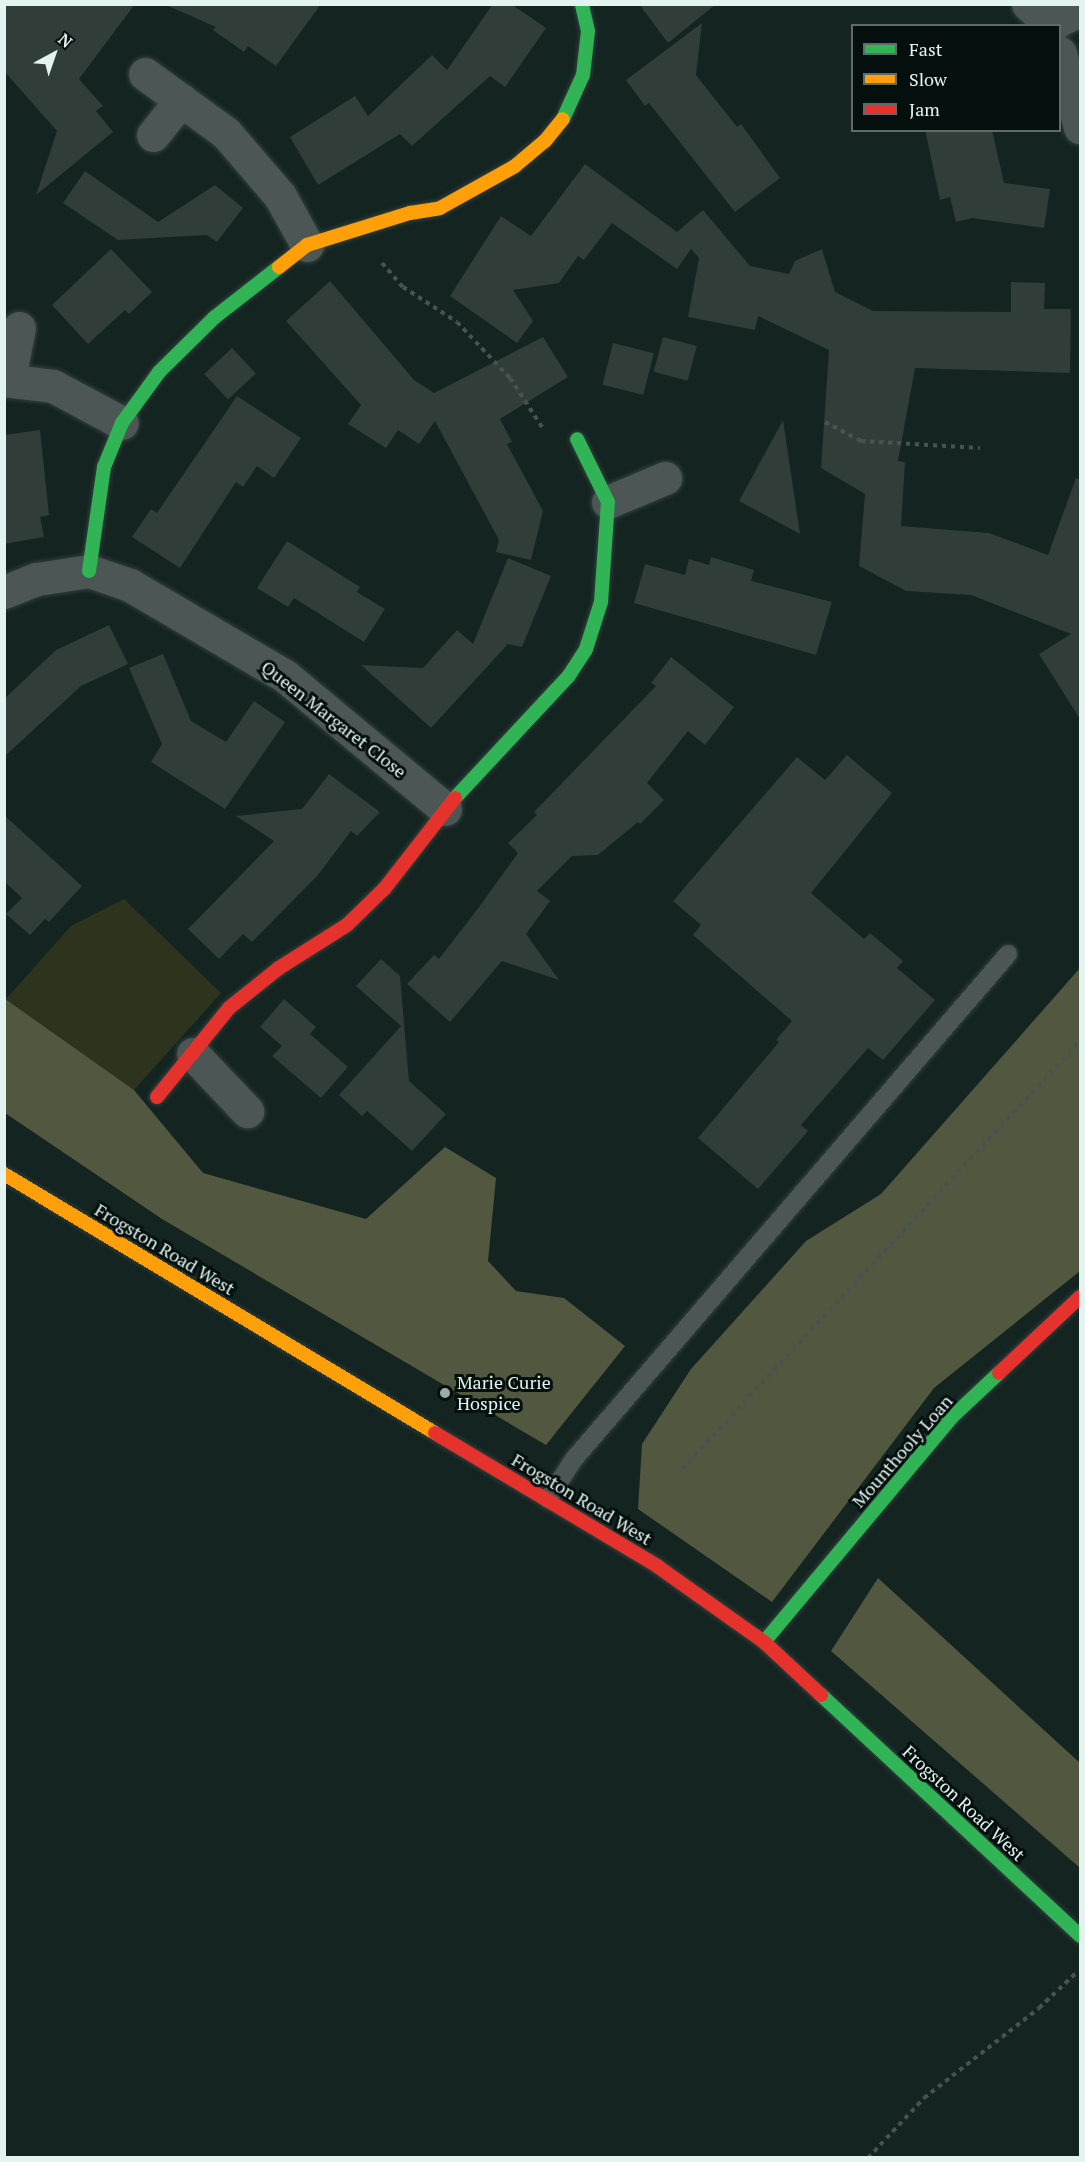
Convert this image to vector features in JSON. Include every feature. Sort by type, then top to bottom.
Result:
[{"type":"street","points":[[89,571],[104,467],[122,423],[159,372],[215,317],[308,245],[355,233],[410,213],[440,208],[514,166],[545,141],[568,112],[583,75],[588,31],[582,4]]},
{"type":"street","points":[[1054,24],[1080,10]]},
{"type":"street","points":[[1061,68],[1080,127]]},
{"type":"street","points":[[145,75],[226,133],[280,196],[308,245]]},
{"type":"street","points":[[153,135],[181,100]]},
{"type":"street","points":[[19,328],[7,379],[53,386],[122,423]]},
{"type":"street","points":[[157,1097],[229,1008],[279,968],[348,925],[385,888],[445,809],[546,703],[586,649],[601,602],[609,502],[577,439]]},
{"type":"street","points":[[609,502],[665,478]]},
{"type":"street","name":"Queen Margaret Close","points":[[4,592],[37,579],[89,571],[130,585],[285,676],[445,809]]},
{"type":"street","points":[[193,1054],[247,1111]]},
{"type":"street","name":"Frogston Road West","points":[[4,1174],[657,1566],[764,1642],[1080,1936]]},
{"type":"street","name":"Mounthooly Loan","points":[[764,1642],[951,1418],[1080,1297]]},
{"type":"lane","points":[[548,1499],[574,1459],[1008,954]]},
{"type":"path","points":[[355,233],[403,287],[457,322],[510,378],[549,437],[577,439]]},
{"type":"path","points":[[825,422],[861,441],[980,448]]},
{"type":"path","points":[[682,1470],[1080,1041]]},
{"type":"path","points":[[868,2157],[924,2098],[1039,2008],[1080,1969]]},
{"type":"green space","points":[[124,899],[221,993],[134,1090],[6,999],[71,926]]},
{"type":"green space","points":[[1080,968],[1080,1271],[934,1388],[772,1602],[638,1509],[642,1444],[691,1369],[806,1241],[881,1194]]},
{"type":"green space","points":[[4,998],[134,1090],[203,1173],[366,1219],[445,1147],[496,1178],[488,1261],[516,1291],[564,1298],[625,1346],[546,1445],[162,1219],[5,1113]]},
{"type":"green space","points":[[878,1578],[1080,1763],[1080,1868],[831,1651]]},
{"type":"building","points":[[4,4],[135,4],[79,79],[103,106],[96,111],[113,132],[36,195],[57,131],[4,71]]},
{"type":"building","points":[[164,4],[321,4],[276,66],[248,46],[244,52],[213,30],[216,27]]},
{"type":"building","points":[[493,4],[511,4],[546,28],[505,87],[490,76],[412,146],[400,134],[318,185],[290,137],[355,96],[368,116],[432,55],[447,70]]},
{"type":"building","points":[[639,4],[716,4],[668,43]]},
{"type":"building","points":[[702,23],[696,75],[737,127],[741,124],[780,178],[735,212],[649,103],[645,106],[626,80]]},
{"type":"building","points":[[925,132],[992,132],[1004,183],[1050,189],[1044,228],[972,218],[956,222],[950,197],[940,200]]},
{"type":"building","points":[[585,164],[677,232],[703,210],[750,266],[789,274],[795,261],[822,249],[835,292],[873,311],[1011,312],[1011,282],[1045,283],[1044,309],[1071,309],[1070,373],[915,368],[898,461],[905,462],[901,526],[989,533],[1048,555],[1076,478],[1080,479],[1080,719],[1039,654],[1071,634],[971,595],[906,591],[859,566],[865,494],[821,468],[829,350],[758,316],[755,330],[688,317],[699,258],[691,249],[677,269],[612,223],[584,260],[578,256],[559,283],[513,290],[533,321],[517,343],[450,296],[501,216],[531,236]]},
{"type":"building","points":[[85,171],[158,222],[215,185],[243,208],[217,242],[207,235],[118,240],[63,203]]},
{"type":"building","points":[[111,249],[152,292],[129,314],[125,310],[88,344],[52,305]]},
{"type":"building","points":[[330,281],[414,380],[434,393],[543,337],[568,377],[500,419],[512,442],[507,444],[543,511],[531,560],[496,552],[499,540],[435,421],[419,444],[398,430],[386,448],[348,424],[361,405],[286,321]]},
{"type":"building","points":[[663,337],[697,346],[687,381],[654,372]]},
{"type":"building","points":[[613,343],[654,353],[643,395],[603,385]]},
{"type":"building","points":[[232,348],[256,374],[228,400],[204,374]]},
{"type":"building","points":[[237,396],[301,438],[274,478],[257,466],[243,487],[236,482],[180,568],[132,537],[151,509],[157,513]]},
{"type":"building","points":[[783,420],[800,534],[739,501]]},
{"type":"building","points":[[40,430],[49,515],[40,517],[44,537],[4,544],[4,435]]},
{"type":"building","points":[[287,541],[360,587],[357,592],[385,609],[364,642],[294,598],[288,607],[257,588]]},
{"type":"building","points":[[711,557],[754,570],[751,581],[832,602],[816,655],[634,603],[645,564],[685,575],[689,559],[709,565]]},
{"type":"building","points":[[508,558],[551,576],[522,647],[508,644],[431,728],[361,665],[423,668],[457,630],[473,644]]},
{"type":"building","points":[[109,625],[128,664],[81,686],[4,757],[4,699],[56,650]]},
{"type":"building","points":[[163,654],[191,721],[226,742],[254,701],[285,722],[225,809],[151,762],[162,744],[129,668]]},
{"type":"building","points":[[671,657],[734,707],[705,745],[688,731],[647,783],[664,800],[640,824],[638,822],[598,855],[572,856],[537,891],[550,901],[526,934],[559,980],[502,961],[450,1022],[407,984],[434,955],[439,959],[518,853],[508,843],[537,815],[534,812],[656,686],[651,683]]},
{"type":"building","points":[[847,755],[892,793],[811,893],[864,939],[870,933],[903,961],[897,968],[935,1000],[883,1060],[868,1048],[801,1125],[808,1131],[758,1189],[698,1138],[779,1042],[776,1040],[792,1021],[693,935],[701,925],[673,901],[797,757],[825,780]]},
{"type":"building","points":[[329,774],[380,812],[357,836],[351,831],[318,875],[252,942],[243,934],[219,959],[188,929],[274,841],[236,816],[302,809]]},
{"type":"building","points":[[4,815],[82,886],[49,922],[45,919],[30,935],[6,914],[22,898],[4,881]]},
{"type":"building","points":[[381,959],[400,976],[409,1081],[446,1114],[412,1151],[367,1111],[362,1116],[339,1095],[401,1026],[356,986]]},
{"type":"building","points":[[284,999],[316,1027],[310,1034],[348,1067],[321,1098],[272,1056],[282,1046],[260,1027]]},
{"type":"traffic: fast","points":[[563,119],[583,75],[588,31],[582,4]]},
{"type":"traffic: fast","points":[[89,571],[104,467],[122,423],[159,372],[215,317],[279,267]]},
{"type":"traffic: fast","points":[[455,798],[568,677],[586,649],[601,602],[608,502],[577,439]]},
{"type":"traffic: fast","points":[[764,1642],[951,1418],[999,1373]]},
{"type":"traffic: fast","points":[[821,1695],[1080,1936]]},
{"type":"traffic: slow","points":[[279,267],[307,245],[410,213],[440,208],[515,166],[545,141],[563,119]]},
{"type":"traffic: slow","points":[[4,1174],[435,1433]]},
{"type":"traffic: jam","points":[[157,1097],[229,1008],[279,968],[347,925],[385,888],[455,798]]},
{"type":"traffic: jam","points":[[999,1373],[1080,1297]]},
{"type":"traffic: jam","points":[[435,1433],[657,1566],[764,1642],[821,1695]]},
{"type":"place","name":"Marie Curie Hospice","points":[[445,1393]]}]
